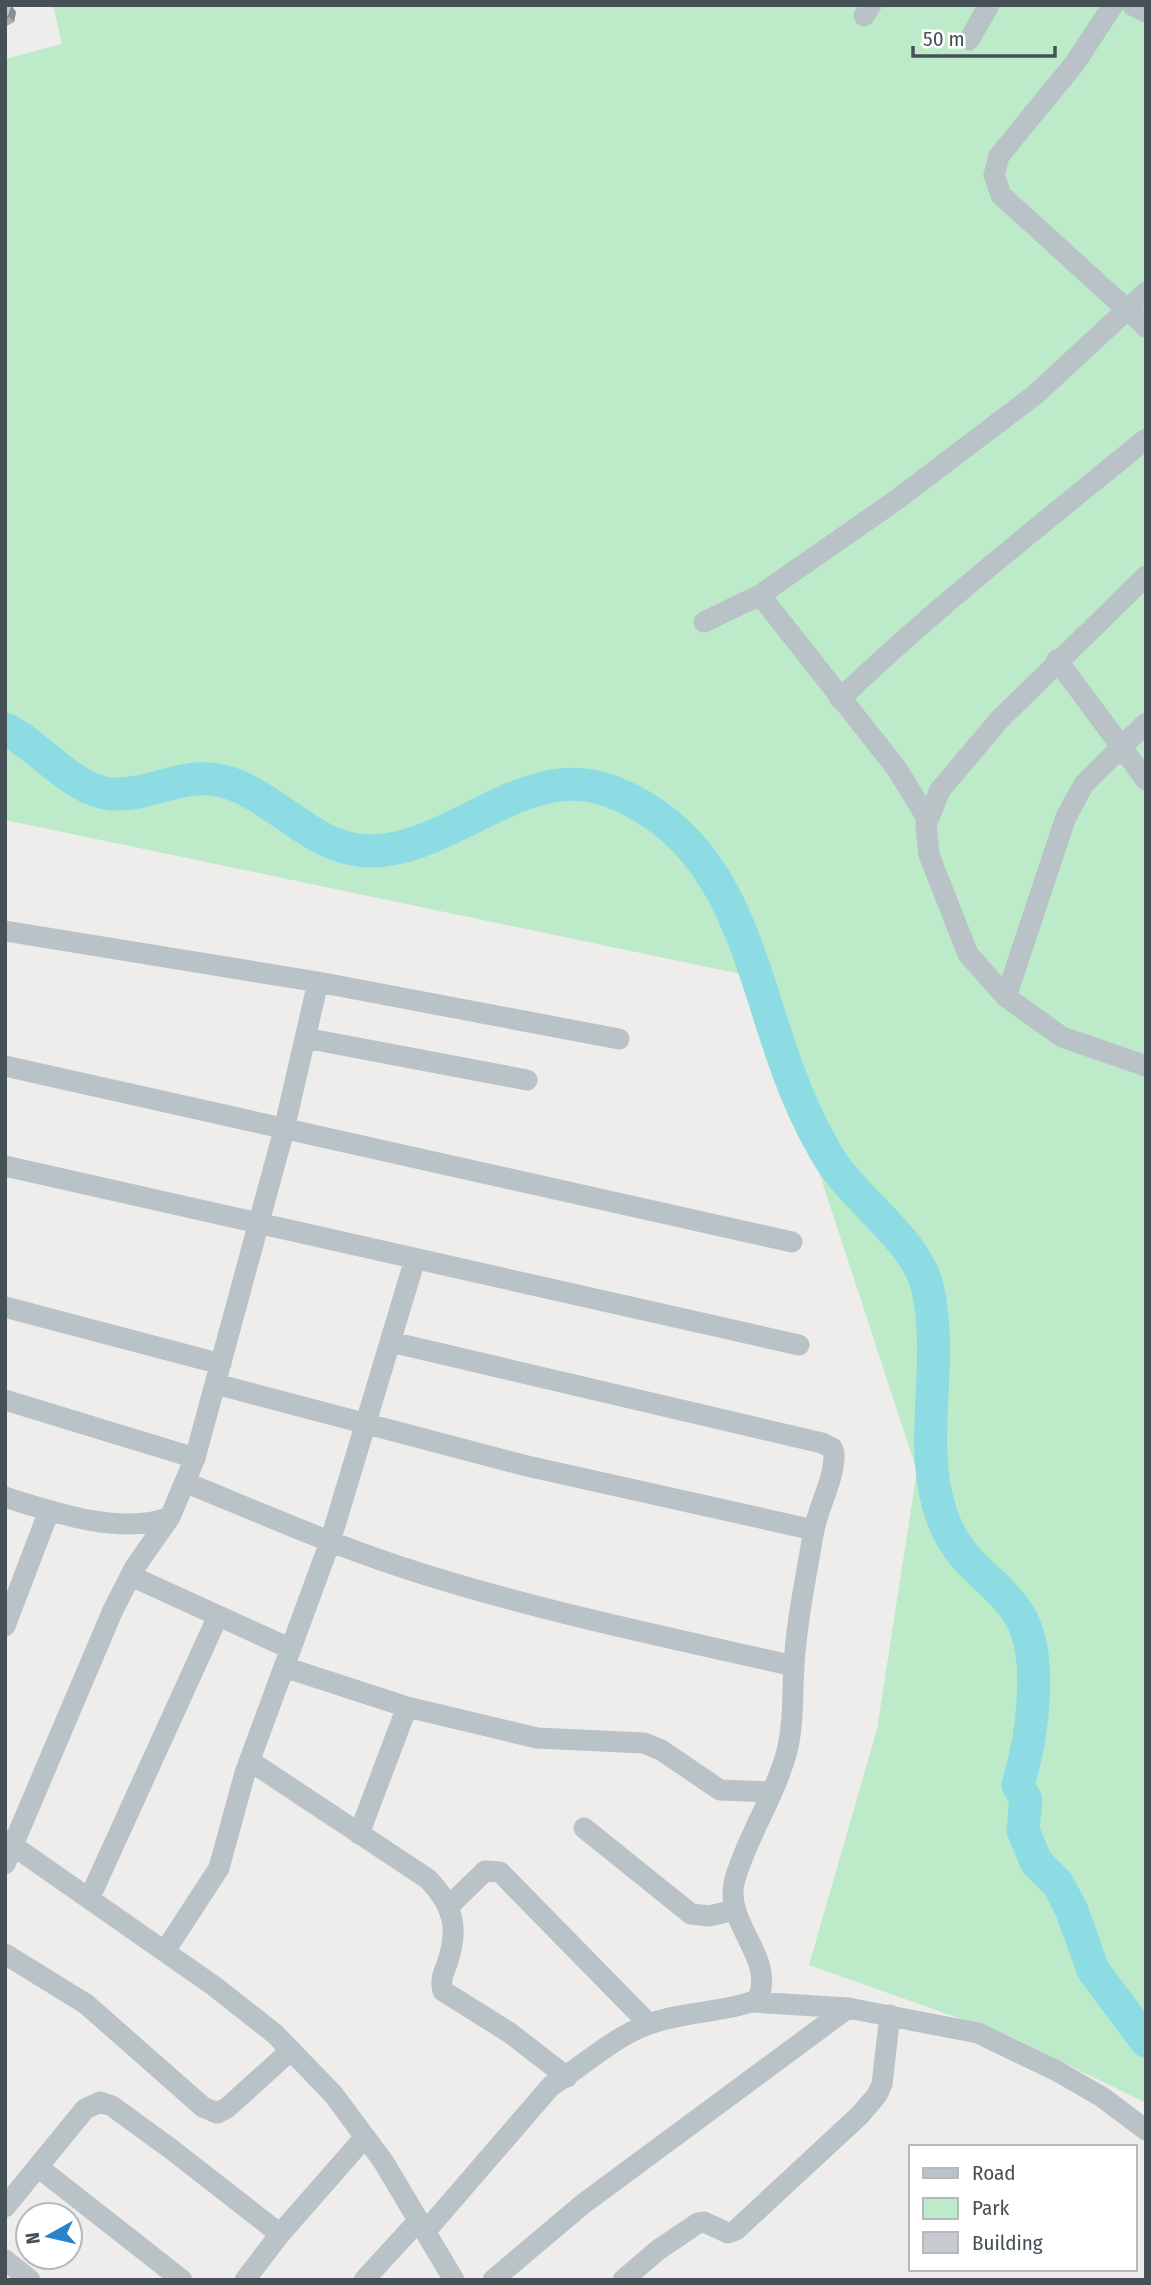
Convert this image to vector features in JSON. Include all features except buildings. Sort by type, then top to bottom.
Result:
[{"type":"street","points":[[969,40],[989,5]]},
{"type":"street","points":[[1113,5],[1075,63],[999,156],[994,175],[1001,195],[1146,327]]},
{"type":"street","points":[[1132,5],[1146,12]]},
{"type":"street","points":[[704,622],[760,595],[895,501],[1036,394],[1146,292]]},
{"type":"street","points":[[840,699],[898,643],[1030,531],[1146,439]]},
{"type":"street","points":[[1146,576],[1057,660],[1000,719],[940,790],[926,825],[929,855],[968,954],[1006,997],[1062,1037],[1146,1066]]},
{"type":"street","points":[[760,595],[897,769],[928,820]]},
{"type":"street","points":[[1057,660],[1146,780]]},
{"type":"street","points":[[1006,997],[1066,817],[1084,784],[1146,723]]},
{"type":"street","points":[[5,932],[318,982],[619,1039]]},
{"type":"street","points":[[318,982],[284,1130],[187,1483],[170,1517],[131,1576],[113,1610],[8,1850],[90,1897],[214,1986],[290,2051],[333,2094],[365,2137],[454,2280]]},
{"type":"street","points":[[305,1038],[527,1080]]},
{"type":"street","points":[[5,1066],[792,1242]]},
{"type":"street","points":[[5,1166],[799,1345]]},
{"type":"street","points":[[165,1951],[219,1868],[250,1761],[330,1542],[368,1424],[415,1259]]},
{"type":"street","points":[[5,1307],[368,1424],[527,1466],[814,1530]]},
{"type":"street","points":[[364,2280],[422,2226],[551,2086],[629,2032],[649,2024],[758,1999],[763,1981],[754,1951],[735,1910],[734,1880],[772,1792],[792,1723],[793,1666],[814,1530],[834,1461],[832,1448],[822,1443],[391,1342]]},
{"type":"street","points":[[5,1400],[195,1458]]},
{"type":"street","points":[[187,1483],[330,1542],[404,1568],[562,1613],[793,1666]]},
{"type":"street","points":[[5,1497],[49,1511],[121,1523],[155,1523],[170,1517]]},
{"type":"street","points":[[5,1626],[49,1511]]},
{"type":"street","points":[[131,1576],[218,1616],[288,1658],[407,1707],[537,1738],[643,1743],[661,1750],[720,1790],[772,1792]]},
{"type":"street","points":[[90,1897],[218,1616]]},
{"type":"street","points":[[359,1834],[407,1707]]},
{"type":"street","points":[[250,1761],[428,1879],[449,1906],[455,1931],[441,1981],[443,1991],[510,2033],[567,2077]]},
{"type":"street","points":[[584,1828],[691,1914],[709,1916],[735,1910]]},
{"type":"street","points":[[449,1906],[485,1871],[500,1872],[649,2024]]},
{"type":"street","points":[[5,1954],[86,2004],[203,2107],[217,2113],[290,2051]]},
{"type":"street","points":[[752,2002],[848,2008],[978,2033],[1057,2071],[1102,2097],[1146,2130]]},
{"type":"street","points":[[493,2280],[583,2204],[848,2008]]},
{"type":"street","points":[[623,2280],[658,2250],[698,2222],[704,2222],[722,2232],[733,2232],[860,2115],[877,2095],[882,2084],[890,2015]]},
{"type":"street","points":[[5,2207],[85,2109],[92,2103],[100,2102],[112,2106],[280,2234]]},
{"type":"street","points":[[244,2280],[280,2234],[365,2137]]},
{"type":"street","points":[[38,2167],[182,2280]]},
{"type":"street","points":[[5,2260],[30,2280]]},
{"type":"green space","points":[[53,5],[1146,5],[1146,2103],[1009,2036],[809,1965],[877,1729],[917,1471],[755,977],[5,820],[5,59],[62,44]]},
{"type":"waterway","points":[[5,729],[70,777],[98,791],[128,793],[188,780],[218,780],[252,793],[316,835],[351,849],[371,851],[402,847],[432,837],[519,796],[549,787],[579,784],[610,791],[651,812],[684,839],[709,871],[730,907],[746,945],[791,1079],[819,1141],[836,1169],[909,1251],[927,1286],[934,1344],[931,1462],[943,1519],[958,1548],[1016,1610],[1025,1627],[1031,1648],[1034,1671],[1031,1720],[1018,1785],[1026,1800],[1023,1830],[1036,1862],[1058,1884],[1072,1911],[1093,1970],[1146,2041]]}]
